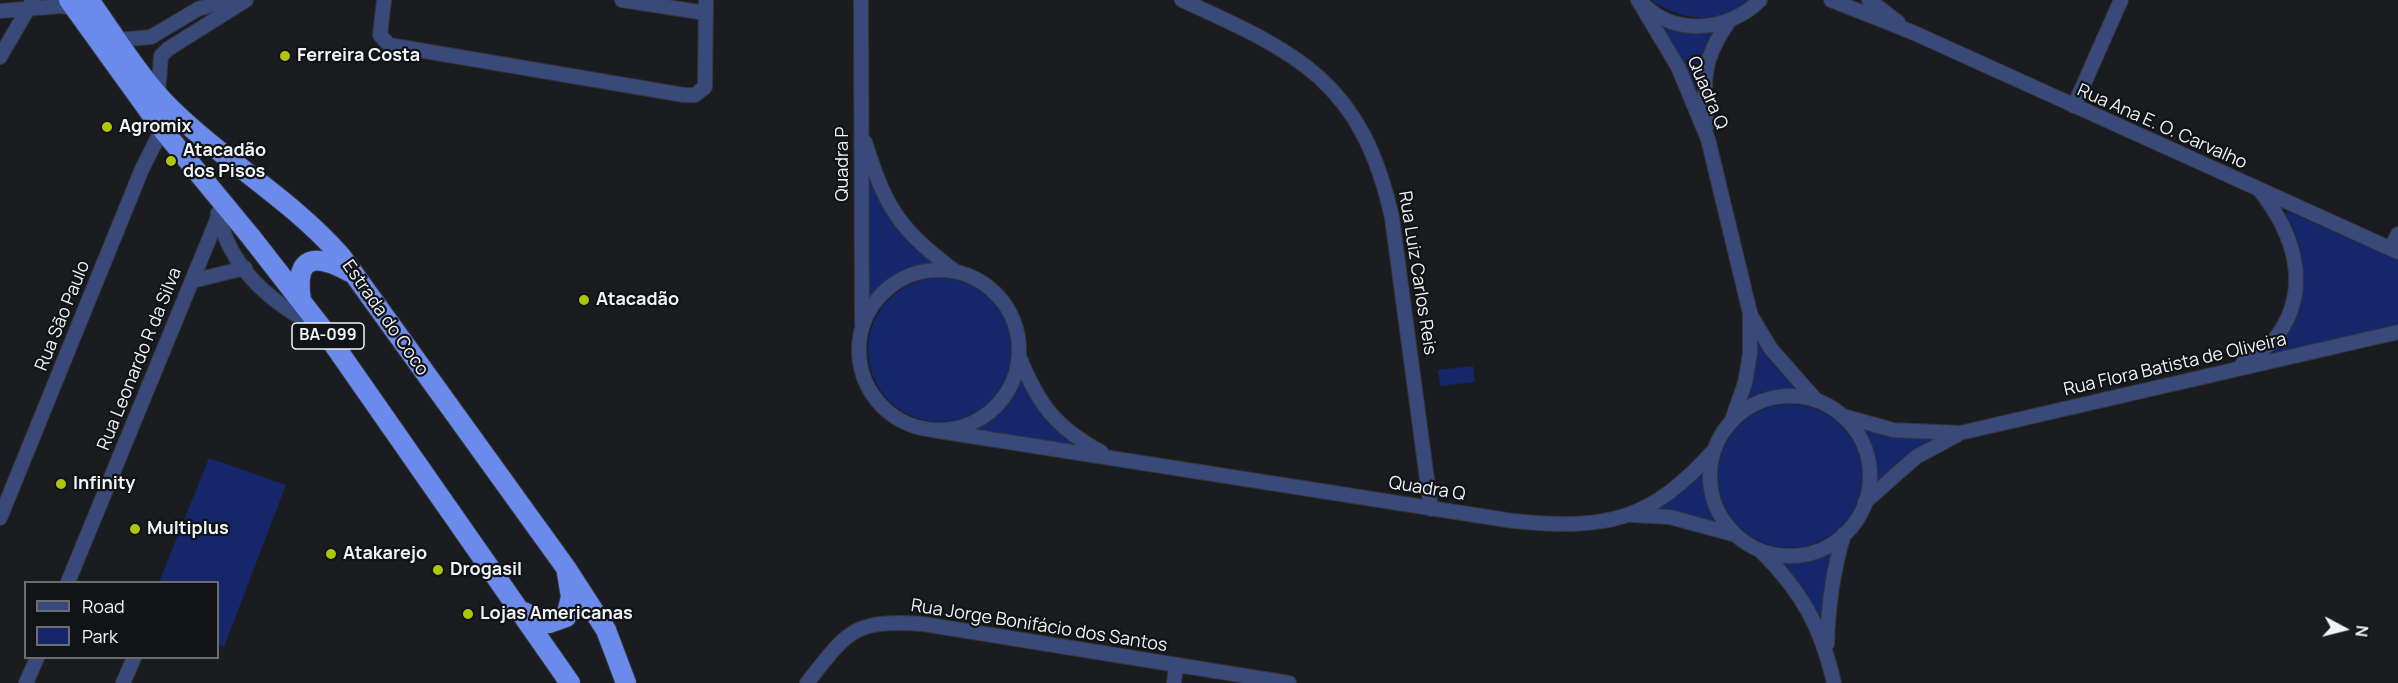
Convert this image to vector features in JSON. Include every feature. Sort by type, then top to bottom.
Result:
[{"type":"highway","name":"Estrada do Coco","points":[[78,3],[117,40],[158,94],[215,148],[317,228],[355,275],[566,568],[606,630],[626,683]]},
{"type":"highway","name":"BA-099","points":[[78,3],[162,129],[325,332],[570,683]]},
{"type":"highway","points":[[301,300],[298,278],[302,267],[310,261],[329,262],[355,275]]},
{"type":"highway","points":[[520,610],[549,623],[566,617],[571,597],[566,568]]},
{"type":"street","points":[[117,40],[151,37],[198,9],[230,0]]},
{"type":"street","points":[[158,94],[161,56],[246,0]]},
{"type":"street","points":[[384,0],[380,35],[389,45],[684,95],[695,95],[705,87],[706,6],[622,0]]},
{"type":"street","name":"Quadra P","points":[[861,0],[862,328]]},
{"type":"street","name":"Rua Luiz Carlos Reis","points":[[1182,0],[1253,32],[1311,69],[1358,122],[1371,147],[1384,181],[1392,218],[1431,508]]},
{"type":"street","points":[[1639,0],[1650,10],[1671,21],[1693,26],[1716,25],[1730,20],[1745,13],[1761,0]]},
{"type":"street","name":"Quadra Q","points":[[1639,0],[1678,67],[1708,139],[1750,313],[1749,353],[1745,384],[1732,420]]},
{"type":"street","points":[[1832,0],[1912,32]]},
{"type":"street","points":[[1869,0],[1912,32]]},
{"type":"street","points":[[2074,106],[2121,0]]},
{"type":"street","points":[[0,10],[31,4],[61,6],[78,3]]},
{"type":"street","points":[[0,57],[31,4]]},
{"type":"street","points":[[1708,139],[1703,83],[1705,68],[1714,42],[1730,20]]},
{"type":"street","points":[[177,22],[187,37]]},
{"type":"street","name":"Rua Ana E. O. Carvalho","points":[[1912,32],[2395,250]]},
{"type":"street","name":"Rua São Paulo","points":[[0,518],[142,169],[162,129]]},
{"type":"street","points":[[861,130],[876,178],[900,223],[921,245],[956,272]]},
{"type":"street","points":[[214,191],[224,238],[245,268],[272,300],[325,332]]},
{"type":"street","points":[[2233,370],[2263,350],[2277,336],[2289,314],[2297,283],[2295,256],[2288,234],[2278,213],[2260,191]]},
{"type":"street","name":"Rua Leonardo R da Silva","points":[[68,581],[219,215]]},
{"type":"street","points":[[2395,250],[2398,234]]},
{"type":"street","points":[[192,281],[245,268]]},
{"type":"street","points":[[932,430],[964,426],[992,411],[1006,394],[1015,375],[1019,354],[1017,332],[1008,310],[995,293],[977,279],[956,272],[932,270],[909,276],[888,288],[872,306],[862,328],[859,352],[863,375],[873,396],[889,413],[909,425],[932,430],[1111,457]]},
{"type":"street","name":"Quadra Q","points":[[1750,313],[1771,349],[1816,400]]},
{"type":"street","name":"Rua Flora Batista de Oliveira","points":[[1843,416],[1893,430],[1960,433],[2398,332]]},
{"type":"street","points":[[1019,354],[1032,387],[1043,406],[1060,425],[1080,441],[1111,457]]},
{"type":"street","points":[[1630,515],[1670,517],[1736,536],[1759,549],[1776,555],[1795,556],[1821,549],[1853,525],[1865,502],[1869,484],[1869,465],[1864,446],[1855,430],[1843,416],[1816,400],[1794,395],[1771,397],[1750,406],[1732,420],[1714,449],[1710,472],[1712,495],[1721,517],[1736,536]]},
{"type":"street","name":"Rua Flora Batista de Oliveira","points":[[1865,502],[1916,457],[1960,433]]},
{"type":"street","name":"Quadra Q","points":[[1111,457],[1513,521],[1571,525],[1630,515],[1671,490],[1714,449]]},
{"type":"street","points":[[1826,649],[1834,567],[1844,534]]},
{"type":"street","points":[[1759,549],[1786,576],[1802,599],[1826,649],[1834,683]]},
{"type":"street","name":"Rua Jorge Bonifácio dos Santos","points":[[807,683],[832,651],[852,632],[870,624],[892,622],[923,624],[1176,666],[1207,677],[1289,683]]},
{"type":"street","points":[[26,683],[36,659]]},
{"type":"street","points":[[123,683],[133,659]]},
{"type":"street","points":[[1174,683],[1176,666]]},
{"type":"green space","points":[[1651,0],[1749,0],[1725,14],[1700,18],[1675,13]]},
{"type":"green space","points":[[1658,20],[1716,28],[1700,59],[1695,93]]},
{"type":"green space","points":[[866,171],[896,224],[916,247],[939,266],[917,269],[898,277],[881,290],[866,308]]},
{"type":"green space","points":[[2287,211],[2398,260],[2398,327],[2275,355],[2273,348],[2297,298],[2303,269],[2301,253],[2296,235],[2286,215]]},
{"type":"green space","points":[[940,278],[968,283],[991,299],[1007,322],[1012,350],[1007,378],[991,401],[968,417],[940,422],[912,417],[889,401],[873,378],[868,350],[873,322],[889,299],[912,283]]},
{"type":"green space","points":[[1755,334],[1801,390],[1770,392],[1743,405]]},
{"type":"green space","points":[[1473,366],[1475,382],[1440,386],[1438,370]]},
{"type":"green space","points":[[1020,375],[1044,415],[1079,447],[969,430],[994,415],[1012,393]]},
{"type":"green space","points":[[1790,404],[1818,409],[1841,425],[1857,448],[1862,476],[1857,504],[1841,527],[1818,543],[1790,548],[1762,543],[1739,527],[1723,504],[1718,476],[1723,448],[1739,425],[1762,409]]},
{"type":"green space","points":[[1860,426],[1902,438],[1934,440],[1875,486],[1873,453]]},
{"type":"green space","points":[[209,458],[286,485],[224,647],[219,644],[219,581],[159,581]]},
{"type":"green space","points":[[1705,467],[1707,500],[1718,523],[1682,512],[1648,510]]},
{"type":"green space","points":[[1835,549],[1824,588],[1820,619],[1800,586],[1778,561],[1812,559]]},
{"type":"place","name":"Ferreira Costa","points":[[285,56]]},
{"type":"place","name":"Agromix","points":[[107,127]]},
{"type":"place","name":"Atacadão dos Pisos","points":[[171,161]]},
{"type":"place","name":"Atacadão","points":[[584,300]]},
{"type":"place","name":"Infinity","points":[[61,484]]},
{"type":"place","name":"Multiplus","points":[[135,529]]},
{"type":"place","name":"Atakarejo","points":[[331,554]]},
{"type":"place","name":"Drogasil","points":[[438,570]]},
{"type":"place","name":"Lojas Americanas","points":[[468,614]]}]
